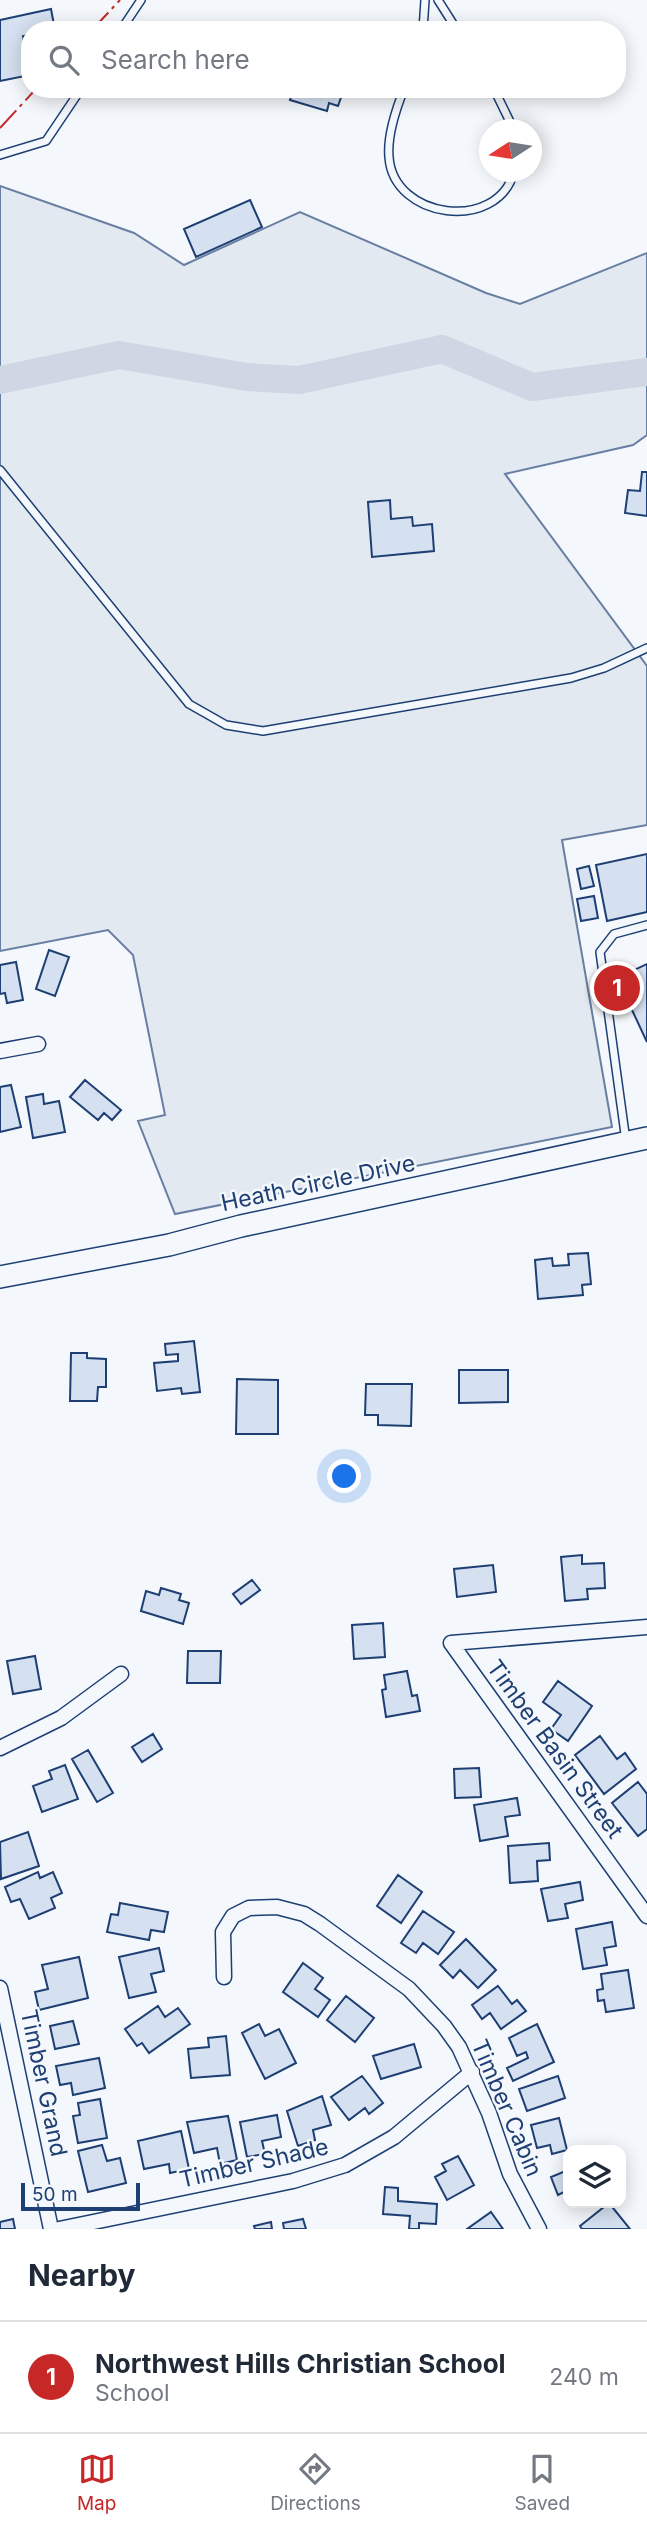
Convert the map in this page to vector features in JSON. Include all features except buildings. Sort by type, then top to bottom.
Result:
[{"type":"street","points":[[0,1051],[38,1044]]},
{"type":"street","name":"Heath Circle Drive","points":[[0,1277],[169,1245],[241,1226],[637,1141]]},
{"type":"street","name":"Timber Basin Street","points":[[647,1627],[451,1643],[647,1916]]},
{"type":"street","points":[[0,1748],[61,1718],[121,1674]]},
{"type":"street","name":"Timber Cabin","points":[[224,1977],[223,1932],[233,1916],[249,1908],[277,1907],[304,1914],[409,1989],[444,2026],[472,2072],[510,2174],[540,2229]]},
{"type":"street","name":"Timber Grand","points":[[0,1988],[51,2229]]},
{"type":"street","name":"Timber Shade","points":[[59,2229],[293,2181],[345,2165],[394,2137],[472,2072]]},
{"type":"lane","points":[[127,21],[141,0]]},
{"type":"lane","points":[[424,21],[425,0]]},
{"type":"lane","points":[[438,0],[451,21]]},
{"type":"lane","points":[[0,155],[46,141],[75,98]]},
{"type":"lane","points":[[401,98],[389,140],[389,160],[396,181],[411,198],[439,210],[464,213],[500,198],[509,182]]},
{"type":"lane","points":[[498,98],[509,119]]},
{"type":"lane","points":[[0,470],[190,704],[226,726],[263,731],[571,678],[604,668],[647,648]]},
{"type":"lane","points":[[637,1141],[600,953],[614,934],[647,925]]},
{"type":"shaded area","points":[[0,186],[134,233],[184,265],[300,212],[486,293],[520,304],[647,253],[647,435],[633,445],[505,474],[647,666],[647,825],[562,840],[612,1127],[175,1214],[138,1121],[165,1115],[133,955],[108,930],[0,951]]},
{"type":"waterway","points":[[0,380],[119,355],[247,377],[299,380],[442,349],[532,387],[647,372]]},
{"type":"power","points":[[100,21],[120,0]]},
{"type":"power","points":[[0,128],[28,98]]},
{"type":"place","name":"Northwest Hills Christian School","points":[[617,988]]}]
